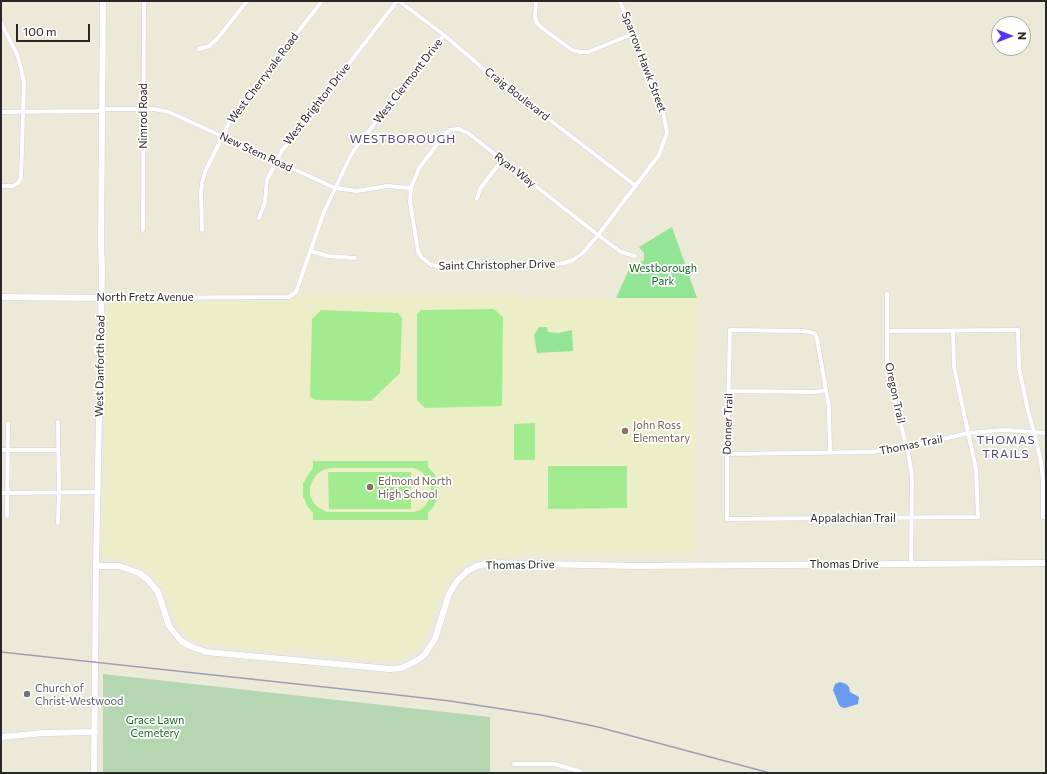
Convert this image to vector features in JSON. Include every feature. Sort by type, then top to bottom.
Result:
[{"type":"street","name":"West Danforth Road","points":[[94,773],[101,298],[102,1]]},
{"type":"street","name":"Nimrod Road","points":[[143,230],[142,109],[144,1]]},
{"type":"street","points":[[199,49],[209,46],[218,38],[247,1]]},
{"type":"street","name":"West Cherryvale Road","points":[[202,230],[200,194],[202,183],[222,136],[238,109],[322,1]]},
{"type":"street","name":"Craig Boulevard","points":[[398,1],[444,35],[485,70],[636,186]]},
{"type":"street","name":"West Brighton Drive","points":[[259,218],[265,202],[267,180],[280,152],[398,1]]},
{"type":"street","points":[[536,1],[535,17],[537,23],[572,50],[588,52],[633,34]]},
{"type":"street","name":"Sparrow Hawk Street","points":[[620,1],[663,110],[667,133],[659,155],[636,186]]},
{"type":"street","points":[[1,23],[17,54],[24,83],[20,178],[18,183],[13,186],[1,186]]},
{"type":"street","name":"West Clermont Drive","points":[[288,297],[296,292],[324,212],[350,157],[444,35]]},
{"type":"street","name":"New Stem Road","points":[[1,112],[142,109],[169,112],[335,188],[357,191],[387,186],[411,188]]},
{"type":"street","name":"Ryan Way","points":[[411,188],[419,168],[441,138],[449,130],[459,129],[464,131],[621,252],[635,256]]},
{"type":"street","points":[[477,199],[480,189],[502,160]]},
{"type":"street","name":"Saint Christopher Drive","points":[[411,188],[410,202],[418,251],[421,257],[431,265],[444,267],[547,265],[564,263],[573,260],[584,252],[636,186]]},
{"type":"street","points":[[311,251],[327,256],[355,258]]},
{"type":"street","name":"Oregon Trail","points":[[887,294],[887,361],[907,448],[912,477],[912,564]]},
{"type":"street","name":"North Fretz Avenue","points":[[1,297],[288,297]]},
{"type":"street","name":"Donner Trail","points":[[727,519],[730,330],[802,331],[815,334],[826,390]]},
{"type":"street","points":[[887,331],[1018,330],[1019,368],[1034,432],[1043,480],[1045,517]]},
{"type":"street","points":[[953,331],[954,367],[969,433]]},
{"type":"street","points":[[729,391],[816,392],[826,390],[829,407],[830,452]]},
{"type":"street","points":[[58,422],[58,523]]},
{"type":"street","points":[[7,516],[8,424]]},
{"type":"street","name":"Thomas Trail","points":[[727,454],[871,452],[907,448],[969,433],[1005,430],[1046,433]]},
{"type":"street","name":"Appalachian Trail","points":[[727,519],[978,517],[976,469],[969,433]]},
{"type":"street","points":[[1,450],[58,450]]},
{"type":"street","points":[[1,493],[97,492]]},
{"type":"street","name":"Thomas Drive","points":[[96,566],[119,566],[139,573],[147,579],[158,592],[168,626],[175,635],[192,647],[206,652],[390,669],[400,668],[410,664],[425,654],[435,639],[449,594],[457,581],[467,571],[477,566],[490,563],[637,566],[1046,563]]},
{"type":"street","points":[[1,737],[44,733],[95,732]]},
{"type":"street","points":[[514,764],[554,764],[582,773]]},
{"type":"shaded area","name":"Edmond North High School","points":[[304,295],[520,295],[520,298],[697,298],[694,553],[520,553],[516,557],[489,556],[471,561],[459,568],[445,584],[421,644],[414,653],[404,660],[392,661],[307,653],[303,649],[291,648],[282,652],[207,644],[191,639],[178,627],[163,587],[154,576],[138,564],[117,558],[102,556],[107,308],[110,304],[117,302],[248,302],[288,300]]},
{"type":"green space","name":"Westborough Park","points":[[672,227],[697,298],[616,298],[632,263],[638,263],[644,259],[644,253],[639,247]]},
{"type":"green space","points":[[494,309],[503,317],[502,406],[425,408],[417,400],[417,314],[421,310]]},
{"type":"green space","points":[[321,310],[398,313],[402,318],[400,373],[371,401],[316,400],[310,397],[312,319]]},
{"type":"green space","points":[[539,327],[547,327],[548,332],[558,333],[572,330],[573,351],[537,353],[534,335]]},
{"type":"green space","points":[[535,423],[535,460],[514,460],[514,424]]},
{"type":"green space","points":[[313,461],[428,461],[428,467],[435,475],[439,486],[438,497],[434,506],[428,513],[428,520],[313,520],[313,513],[303,498],[303,482],[313,468]],"holes":[[[331,468],[414,468],[422,472],[430,481],[431,495],[426,505],[420,510],[413,512],[327,512],[319,508],[313,502],[310,495],[310,487],[313,480],[317,474],[323,470]]]},
{"type":"green space","points":[[548,466],[627,466],[627,508],[548,509]]},
{"type":"green space","points":[[328,472],[411,472],[411,509],[329,509]]},
{"type":"green space","name":"Grace Lawn Cemetery","points":[[103,674],[490,717],[490,773],[103,773]]},
{"type":"water","points":[[840,682],[846,684],[849,687],[850,692],[859,697],[858,704],[845,708],[839,705],[833,690],[835,684]]},
{"type":"railway","points":[[1,652],[450,701],[541,715],[598,727],[770,773]]},
{"type":"place","name":"John Ross Elementary","points":[[625,431]]},
{"type":"place","name":"Edmond North High School","points":[[370,487]]},
{"type":"place","name":"Church of Christ-Westwood","points":[[27,694]]},
{"type":"district","name":"WESTBOROUGH","points":[[403,139]]},
{"type":"district","name":"THOMAS TRAILS","points":[[1006,447]]}]
